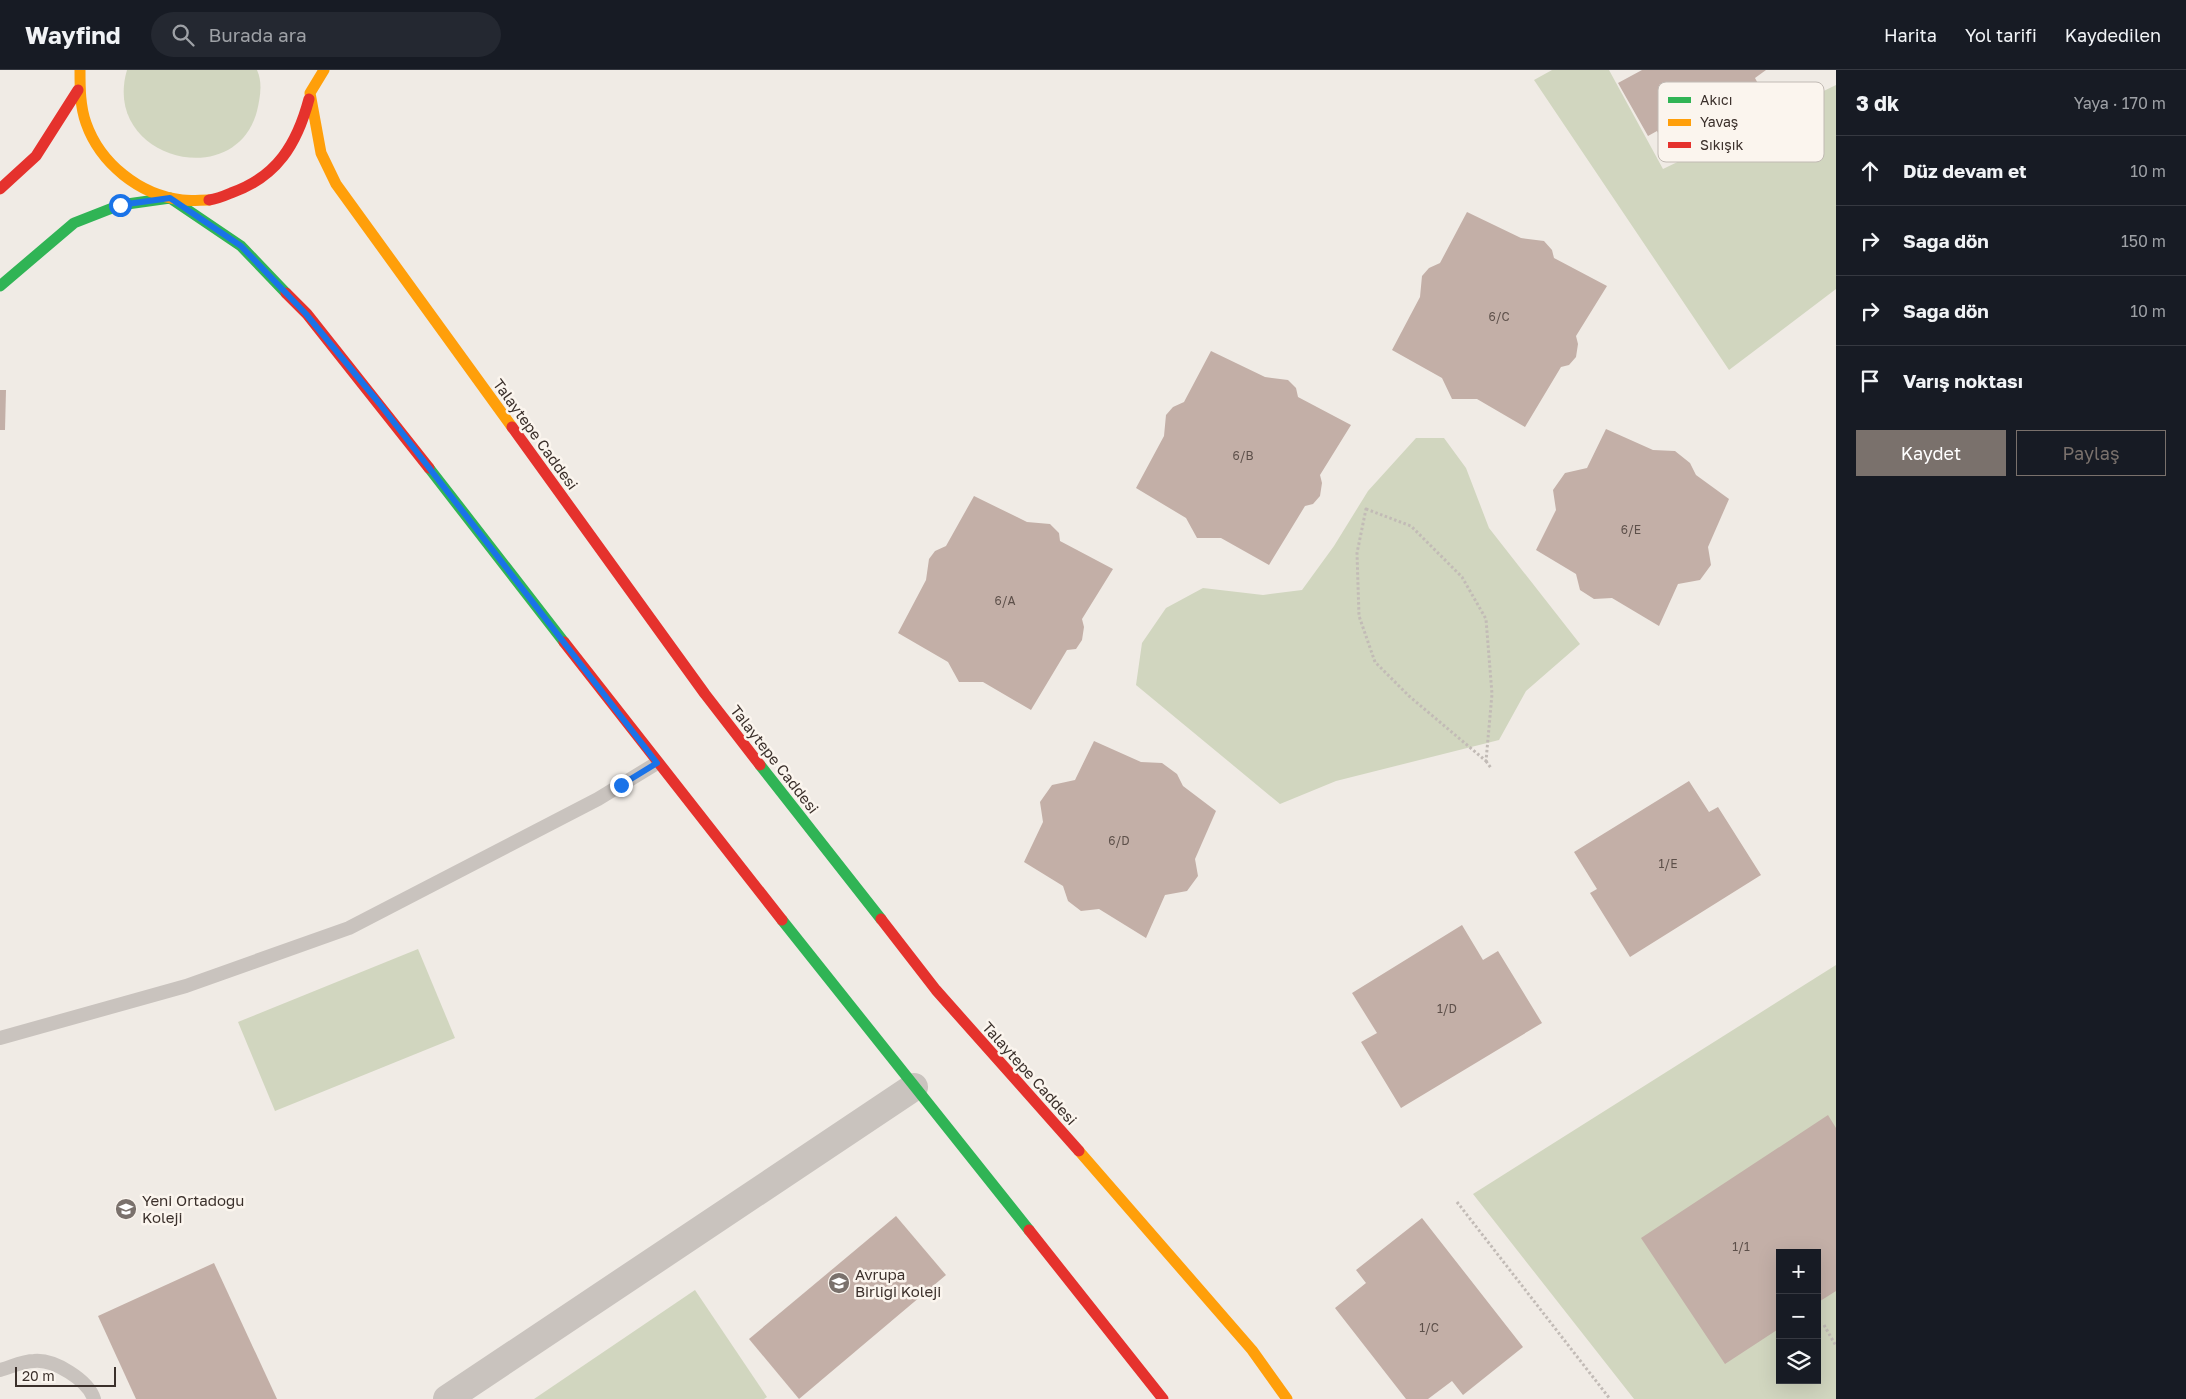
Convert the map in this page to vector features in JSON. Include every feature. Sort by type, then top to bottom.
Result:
[{"type":"main road","points":[[80,70],[78,90],[85,126],[104,158],[134,184],[170,198],[241,246],[306,314],[379,403],[657,763],[1163,1399]]},
{"type":"main road","points":[[308,70],[310,93]]},
{"type":"main road","points":[[0,286],[74,223],[120,205],[170,198],[210,200],[247,188],[279,164],[300,131],[310,93],[324,70]]},
{"type":"main road","points":[[0,189],[36,156],[78,90]]},
{"type":"main road","name":"Talaytepe Caddesi","points":[[310,93],[321,153],[336,184],[706,694],[936,990],[1046,1113],[1252,1350],[1287,1399]]},
{"type":"street","points":[[447,1399],[914,1086]]},
{"type":"lane","points":[[0,1038],[186,986],[349,928],[598,799],[657,763]]},
{"type":"lane","points":[[0,1370],[35,1360],[69,1370],[92,1392],[94,1399]]},
{"type":"path","points":[[1486,760],[1492,694],[1486,619],[1462,577],[1411,526],[1366,509],[1357,552],[1359,616],[1375,662],[1409,696],[1486,760],[1490,768]]},
{"type":"path","points":[[1457,1202],[1610,1399]]},
{"type":"path","points":[[1824,1325],[1836,1346]]},
{"type":"green space","points":[[127,70],[257,70],[260,96],[257,111],[244,137],[224,152],[199,158],[174,155],[151,144],[133,125],[124,100]]},
{"type":"green space","points":[[1552,70],[1609,70],[1663,169],[1677,162],[1824,162],[1824,91],[1836,85],[1836,289],[1729,370],[1534,80]]},
{"type":"green space","points":[[1416,438],[1444,438],[1466,468],[1489,528],[1580,644],[1526,691],[1499,740],[1336,781],[1280,804],[1136,685],[1142,643],[1166,608],[1203,588],[1263,595],[1302,590],[1334,546],[1368,491]]},
{"type":"green space","points":[[418,949],[455,1038],[275,1111],[238,1022]]},
{"type":"green space","points":[[1836,965],[1836,1399],[1634,1399],[1473,1194]]},
{"type":"green space","points":[[695,1290],[767,1397],[764,1399],[534,1399]]},
{"type":"building","points":[[1642,70],[1766,70],[1755,78],[1757,82],[1658,82],[1658,133],[1657,131],[1648,136],[1618,83]]},
{"type":"building","points":[[1467,212],[1521,238],[1544,241],[1552,250],[1554,258],[1607,286],[1576,336],[1578,344],[1576,357],[1569,365],[1561,367],[1525,427],[1477,399],[1452,399],[1442,378],[1392,350],[1420,297],[1422,276],[1429,268],[1440,263]]},
{"type":"building","points":[[1211,351],[1265,377],[1288,380],[1296,388],[1298,397],[1351,425],[1320,475],[1322,483],[1320,496],[1313,504],[1305,506],[1269,565],[1221,538],[1197,538],[1186,518],[1136,488],[1164,436],[1166,415],[1173,407],[1184,402]]},
{"type":"building","points":[[0,390],[6,390],[5,430],[0,430]]},
{"type":"building","points":[[1606,429],[1653,450],[1675,451],[1690,463],[1696,475],[1729,499],[1708,547],[1711,565],[1700,580],[1678,584],[1659,626],[1612,598],[1594,599],[1580,590],[1576,574],[1536,550],[1556,510],[1553,490],[1565,473],[1587,468]]},
{"type":"building","points":[[974,496],[1027,522],[1050,524],[1059,533],[1060,541],[1113,569],[1082,619],[1084,627],[1082,640],[1076,649],[1067,650],[1031,710],[983,682],[959,682],[948,662],[898,633],[926,580],[929,559],[935,551],[946,546]]},
{"type":"building","points":[[1094,741],[1141,762],[1162,763],[1177,774],[1183,786],[1216,811],[1195,859],[1198,876],[1187,891],[1165,895],[1146,938],[1099,909],[1081,911],[1068,901],[1063,886],[1024,862],[1043,822],[1040,802],[1052,785],[1075,780]]},
{"type":"building","points":[[1689,781],[1709,812],[1718,807],[1761,875],[1630,957],[1590,893],[1597,889],[1574,852]]},
{"type":"building","points":[[1462,925],[1483,960],[1498,951],[1542,1023],[1401,1108],[1361,1042],[1377,1033],[1352,993]]},
{"type":"building","points":[[1828,1115],[1836,1128],[1836,1291],[1821,1300],[1821,1249],[1776,1249],[1776,1331],[1725,1364],[1641,1238]]},
{"type":"building","points":[[896,1216],[946,1275],[799,1399],[749,1339]]},
{"type":"building","points":[[1422,1218],[1523,1347],[1463,1395],[1452,1381],[1428,1399],[1406,1399],[1335,1308],[1366,1283],[1356,1270]]},
{"type":"building","points":[[214,1263],[277,1399],[136,1399],[98,1316]]},
{"type":"traffic: fast","points":[[0,286],[74,223],[120,205],[170,198],[241,246],[286,293]]},
{"type":"traffic: fast","points":[[429,468],[564,642]]},
{"type":"traffic: fast","points":[[760,765],[881,919]]},
{"type":"traffic: fast","points":[[782,920],[1029,1230]]},
{"type":"traffic: slow","points":[[80,70],[81,104],[84,117],[92,138],[111,164],[136,184],[166,197],[182,200],[209,200]]},
{"type":"traffic: slow","points":[[324,70],[310,93],[321,153],[336,184],[512,427]]},
{"type":"traffic: slow","points":[[1079,1151],[1252,1350],[1287,1399]]},
{"type":"traffic: jam","points":[[0,189],[36,156],[78,90]]},
{"type":"traffic: jam","points":[[209,200],[247,186],[273,168],[291,144],[309,99]]},
{"type":"traffic: jam","points":[[286,293],[307,314],[429,468]]},
{"type":"traffic: jam","points":[[512,427],[705,694],[760,765]]},
{"type":"traffic: jam","points":[[564,642],[782,920]]},
{"type":"traffic: jam","points":[[881,919],[936,990],[1079,1151]]},
{"type":"traffic: jam","points":[[1029,1230],[1163,1399]]},
{"type":"place","name":"Yeni Ortadoğu Koleji","points":[[126,1209]]},
{"type":"place","name":"Avrupa Birliği Koleji","points":[[839,1283]]},
{"type":"route","points":[[120,205],[170,198],[241,246],[306,314],[379,403],[657,763],[621,785]]}]
